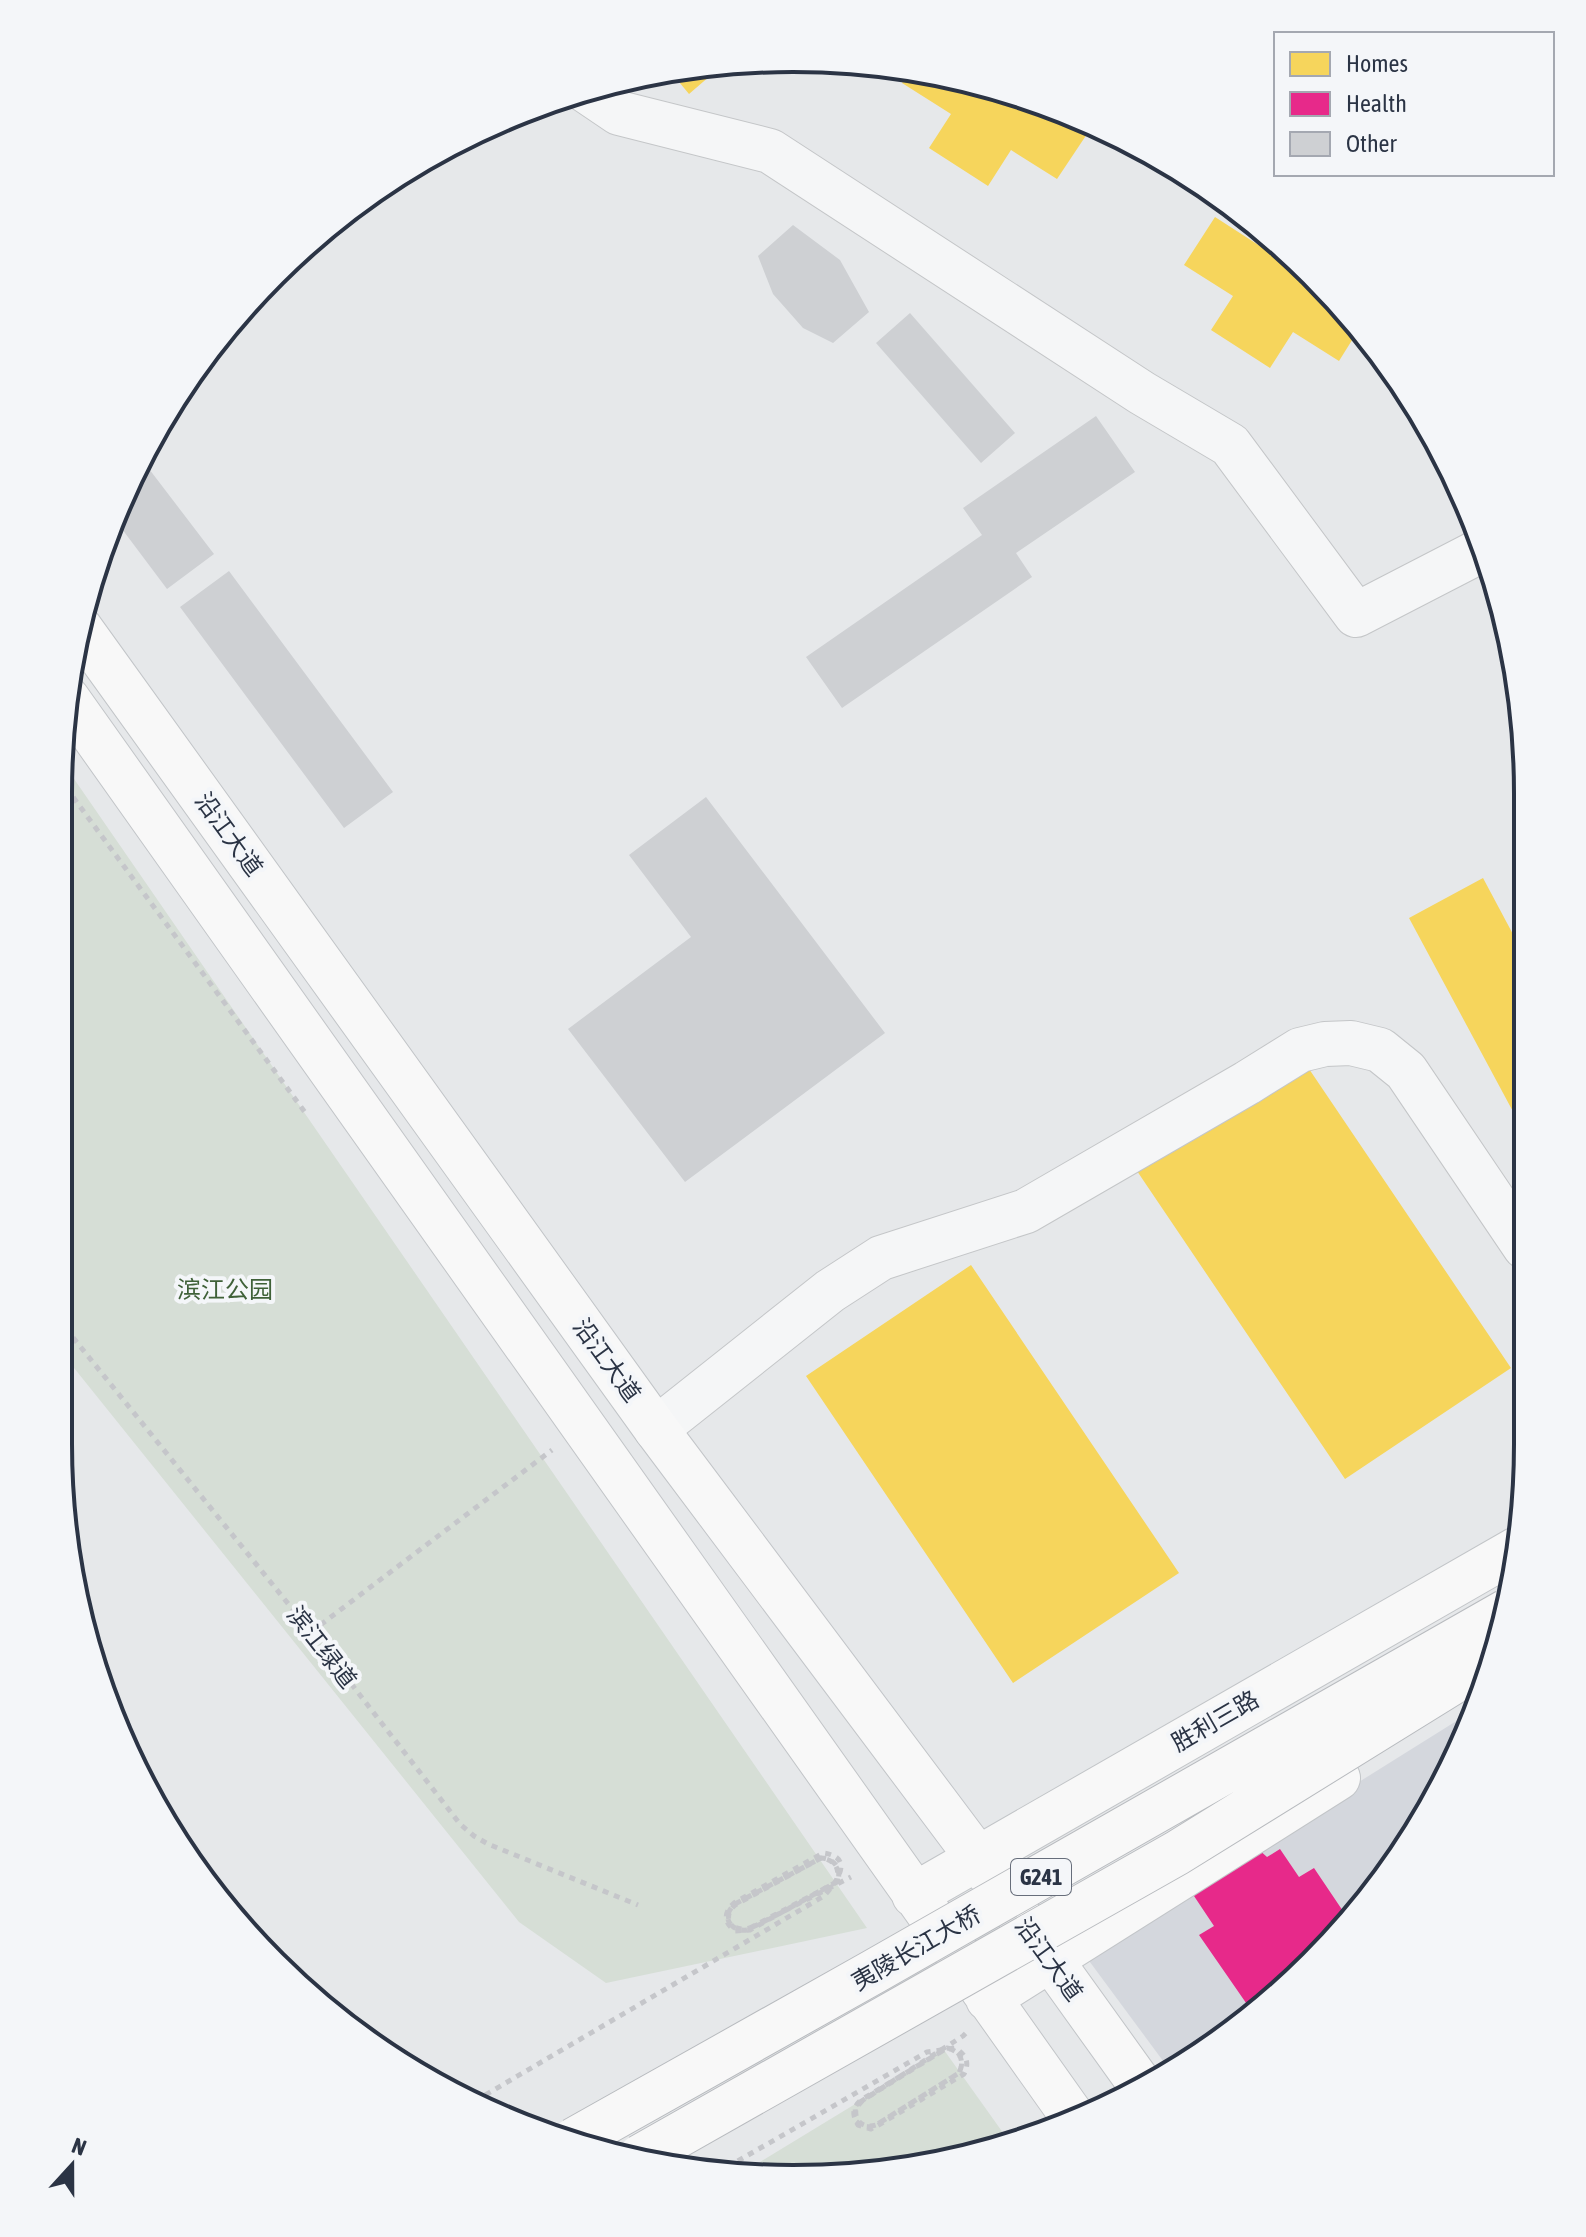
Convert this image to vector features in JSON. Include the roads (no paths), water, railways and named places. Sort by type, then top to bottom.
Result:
[{"type":"main road","name":"沿江大道","points":[[89,640],[656,1429],[977,1857],[1136,2078]]},
{"type":"main road","points":[[77,712],[1068,2110]]},
{"type":"main road","name":"胜利三路","points":[[914,1895],[1505,1556]]},
{"type":"main road","name":"夷陵长江大桥","points":[[585,2134],[1492,1620]]},
{"type":"main road","name":"夷陵长江大桥","points":[[651,2151],[1177,1853],[1479,1666]]},
{"type":"main road","points":[[988,1999],[1468,1696]]},
{"type":"street","points":[[599,99],[619,113],[770,151],[1142,393],[1230,445],[1356,615],[1473,554]]},
{"type":"street","points":[[656,1429],[830,1291],[881,1258],[1026,1211],[1300,1050],[1325,1044],[1351,1043],[1380,1050],[1406,1071],[1514,1231]]},
{"type":"park label","name":"滨江公园","points":[[225,1289]]}]
